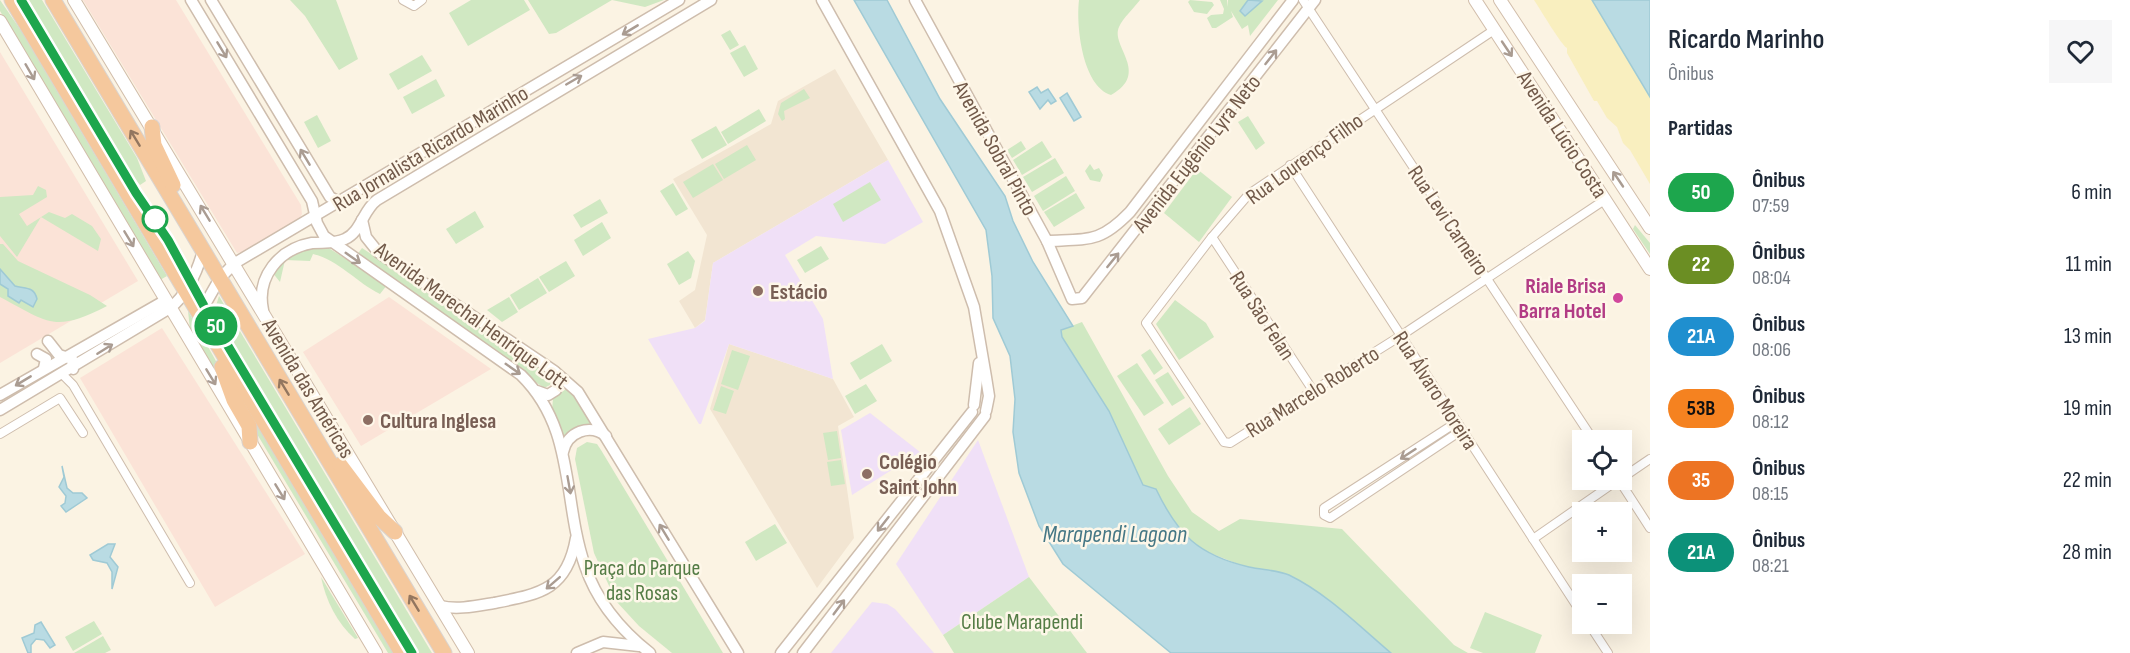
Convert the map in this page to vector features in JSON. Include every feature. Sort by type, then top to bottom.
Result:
[{"type":"highway","points":[[12,0],[402,653]]},
{"type":"highway","name":"Avenida das Américas","points":[[53,0],[444,653]]},
{"type":"highway","points":[[152,127],[152,141],[175,191],[178,208]]},
{"type":"highway","points":[[202,319],[207,340],[249,426],[250,442]]},
{"type":"highway","points":[[314,437],[326,444],[379,517],[395,532]]},
{"type":"main road","name":"Avenida das Américas","points":[[74,0],[264,311],[468,653]]},
{"type":"main road","name":"Avenida Lúcio Costa","points":[[1475,0],[1650,269]]},
{"type":"main road","name":"Avenida Lúcio Costa","points":[[1500,0],[1650,228]]},
{"type":"main road","points":[[2,28],[376,653]]},
{"type":"main road","points":[[1537,95],[1557,117],[1564,117],[1565,109],[1555,84]]},
{"type":"main road","points":[[1642,257],[1629,226],[1630,221],[1638,221],[1650,234]]},
{"type":"street","name":"Avenida Marechal Henrique Lott","points":[[191,0],[304,187],[320,230],[330,242],[521,375],[537,391],[557,428],[584,564],[600,599],[619,625],[645,650]]},
{"type":"street","points":[[211,0],[330,197],[339,202]]},
{"type":"street","points":[[403,0],[414,6],[422,0]]},
{"type":"street","name":"Rua Jornalista Ricardo Marinho","points":[[202,319],[220,278],[235,264],[680,0]]},
{"type":"street","name":"Rua Jornalista Ricardo Marinho","points":[[264,311],[262,289],[268,272],[278,260],[299,247],[330,242],[351,235],[377,200],[552,93],[711,0]]},
{"type":"street","points":[[803,653],[986,414],[989,396],[974,307],[940,211],[822,0]]},
{"type":"street","name":"Avenida Sobral Pinto","points":[[915,0],[1047,241],[1072,299]]},
{"type":"street","name":"Avenida Eugênio Lyra Neto","points":[[1047,241],[1097,237],[1110,231],[1130,212],[1293,0]]},
{"type":"street","name":"Avenida Eugênio Lyra Neto","points":[[1072,299],[1082,298],[1143,223],[1309,3]]},
{"type":"street","name":"Rua Levi Carneiro","points":[[1309,3],[1375,108],[1587,430]]},
{"type":"street","points":[[649,19],[656,32]]},
{"type":"street","name":"Rua Lourenço Filho","points":[[1228,443],[1224,442],[1146,323],[1212,237],[1249,194],[1494,30]]},
{"type":"street","points":[[544,81],[552,93]]},
{"type":"street","points":[[1216,99],[1230,110]]},
{"type":"street","points":[[432,148],[440,153],[439,161]]},
{"type":"street","name":"Rua Álvaro Moreira","points":[[1290,165],[1572,599]]},
{"type":"street","points":[[304,187],[314,188],[318,178]]},
{"type":"street","name":"Rua Marcelo Roberto","points":[[1228,443],[1314,392],[1606,199]]},
{"type":"street","points":[[1130,212],[1135,219],[1143,223]]},
{"type":"street","name":"Avenida Marechal Henrique Lott","points":[[362,220],[366,237],[371,244],[402,268],[554,371],[578,392],[609,438],[736,651]]},
{"type":"street","name":"Rua São Felan","points":[[1212,237],[1314,392]]},
{"type":"street","points":[[0,410],[69,375],[137,323],[185,292],[194,276],[203,251]]},
{"type":"street","points":[[391,284],[392,274],[402,268]]},
{"type":"street","points":[[0,395],[60,359],[137,323]]},
{"type":"street","points":[[48,341],[60,359]]},
{"type":"street","points":[[979,345],[973,408],[978,418],[986,414]]},
{"type":"street","points":[[37,354],[46,359],[44,368]]},
{"type":"street","points":[[60,359],[72,359],[69,375],[190,583]]},
{"type":"street","points":[[60,359],[57,371],[69,375]]},
{"type":"street","points":[[537,391],[548,395],[556,390],[559,381],[554,371]]},
{"type":"street","points":[[0,434],[60,398],[83,433]]},
{"type":"street","points":[[782,653],[973,408]]},
{"type":"street","points":[[1457,422],[1324,508],[1324,515],[1330,518],[1462,430]]},
{"type":"street","points":[[563,454],[567,441],[579,431],[594,429],[609,438]]},
{"type":"street","points":[[1632,471],[1650,459]]},
{"type":"street","points":[[910,490],[918,488],[923,498]]},
{"type":"street","points":[[1533,539],[1604,490]]},
{"type":"street","points":[[1627,490],[1650,528]]},
{"type":"street","points":[[440,606],[468,608],[545,591],[566,570],[577,532]]},
{"type":"street","points":[[868,543],[871,552],[881,552]]},
{"type":"street","points":[[801,628],[809,629],[814,639]]},
{"type":"street","points":[[1596,634],[1608,653]]},
{"type":"street","points":[[577,653],[603,642],[645,650]]},
{"type":"shaded area","points":[[83,0],[176,0],[301,205],[300,218],[249,250],[237,253]]},
{"type":"shaded area","points":[[0,52],[138,281],[0,363]]},
{"type":"shaded area","points":[[835,69],[888,160],[713,263],[705,320],[695,328],[679,301],[695,290],[707,235],[673,179],[771,124],[778,101]]},
{"type":"shaded area","name":"Estácio","points":[[888,160],[923,222],[885,244],[816,236],[785,255],[823,319],[833,379],[729,344],[701,424],[699,424],[648,339],[695,328],[705,321],[713,263]]},
{"type":"shaded area","points":[[389,297],[491,369],[361,446],[303,352]]},
{"type":"shaded area","points":[[162,328],[305,554],[215,607],[80,378]]},
{"type":"shaded area","points":[[729,344],[833,379],[854,417],[838,426],[854,538],[817,588],[710,409]]},
{"type":"shaded area","name":"Colégio Saint John","points":[[870,413],[920,452],[852,495],[841,430]]},
{"type":"shaded area","points":[[978,440],[1029,577],[943,635],[896,564]]},
{"type":"shaded area","points":[[872,602],[887,604],[895,609],[934,653],[831,653]]},
{"type":"green space","points":[[0,0],[22,32],[167,276],[160,280],[0,11]]},
{"type":"green space","points":[[25,0],[42,0],[137,158],[146,181],[140,185],[125,168]]},
{"type":"green space","points":[[290,0],[336,0],[358,59],[339,70],[305,16]]},
{"type":"green space","points":[[471,0],[524,0],[530,10],[468,46],[449,13]]},
{"type":"green space","points":[[528,0],[612,0],[556,33],[549,34]]},
{"type":"green space","points":[[612,0],[664,0],[645,7]]},
{"type":"green space","points":[[1079,0],[1140,0],[1119,27],[1120,43],[1129,69],[1128,78],[1122,87],[1111,95],[1093,80],[1087,68],[1080,39]]},
{"type":"green space","points":[[1190,0],[1212,2],[1214,5],[1207,14],[1194,12],[1188,2]]},
{"type":"green space","points":[[1220,0],[1227,0],[1228,7],[1228,0],[1278,0],[1250,36],[1248,25],[1242,29],[1231,11],[1233,17],[1216,28],[1212,28],[1207,18],[1211,15],[1223,14],[1224,9]]},
{"type":"green space","points":[[730,30],[739,45],[730,50],[721,35]]},
{"type":"green space","points":[[745,45],[758,69],[744,77],[730,53]]},
{"type":"green space","points":[[422,55],[432,71],[398,90],[389,74]]},
{"type":"green space","points":[[436,79],[445,96],[412,114],[403,97]]},
{"type":"green space","points":[[804,89],[810,98],[784,111],[785,119],[782,121],[778,114],[781,103]]},
{"type":"green space","points":[[759,109],[766,121],[728,144],[721,132]]},
{"type":"green space","points":[[317,115],[331,141],[318,148],[304,122]]},
{"type":"green space","points":[[1248,116],[1265,143],[1256,150],[1238,122]]},
{"type":"green space","points":[[716,126],[727,145],[702,159],[691,140]]},
{"type":"green space","points":[[1021,141],[1026,149],[1012,158],[1007,150]]},
{"type":"green space","points":[[1042,141],[1052,157],[1022,175],[1013,160]]},
{"type":"green space","points":[[747,145],[756,160],[724,179],[715,164]]},
{"type":"green space","points":[[1055,158],[1064,173],[1032,192],[1023,177]]},
{"type":"green space","points":[[713,164],[723,180],[693,198],[683,182]]},
{"type":"green space","points":[[1090,164],[1094,170],[1099,168],[1103,175],[1100,182],[1090,180],[1085,171]]},
{"type":"green space","points":[[1197,169],[1232,197],[1199,242],[1164,213]]},
{"type":"green space","points":[[1066,176],[1075,191],[1043,211],[1034,196]]},
{"type":"green space","points":[[870,182],[881,200],[843,222],[833,204]]},
{"type":"green space","points":[[673,183],[688,209],[676,216],[660,191]]},
{"type":"green space","points":[[38,186],[46,190],[47,197],[19,214],[27,226],[41,217],[17,257],[0,236],[0,197],[33,195]]},
{"type":"green space","points":[[1076,193],[1085,208],[1054,227],[1044,212]]},
{"type":"green space","points":[[600,199],[608,213],[581,228],[573,215]]},
{"type":"green space","points":[[475,211],[484,227],[456,244],[446,229]]},
{"type":"green space","points":[[49,212],[65,218],[72,214],[92,226],[101,239],[98,251],[41,217]]},
{"type":"green space","points":[[602,222],[611,238],[583,256],[574,240]]},
{"type":"green space","points":[[1635,225],[1650,243],[1650,254],[1633,229]]},
{"type":"green space","points":[[0,244],[3,244],[18,261],[90,295],[107,306],[75,320],[63,322],[41,318],[0,297]]},
{"type":"green space","points":[[313,246],[327,247],[387,285],[380,294],[340,266],[313,254],[310,261],[285,260],[280,282],[272,272],[280,261]]},
{"type":"green space","points":[[821,246],[829,259],[805,273],[797,260]]},
{"type":"green space","points":[[362,248],[538,364],[553,379],[550,385],[544,388],[357,255]]},
{"type":"green space","points":[[688,251],[695,261],[691,278],[679,285],[667,264]]},
{"type":"green space","points":[[566,261],[575,276],[549,292],[539,277]]},
{"type":"green space","points":[[538,278],[547,293],[519,310],[510,295]]},
{"type":"green space","points":[[219,296],[432,653],[416,653],[213,315]]},
{"type":"green space","points":[[509,297],[518,312],[502,322],[487,310]]},
{"type":"green space","points":[[1175,300],[1206,323],[1214,337],[1179,360],[1156,324]]},
{"type":"green space","points":[[188,311],[221,370],[223,385],[190,329]]},
{"type":"green space","points":[[1082,322],[1168,476],[1192,512],[1219,531],[1240,519],[1342,529],[1454,645],[1468,653],[1391,653],[1329,600],[1200,549],[1171,520],[1156,489],[1143,486],[1109,411],[1062,337],[1061,330]]},
{"type":"green space","points":[[882,344],[892,361],[860,380],[850,363]]},
{"type":"green space","points":[[1150,349],[1163,368],[1154,375],[1141,355]]},
{"type":"green space","points":[[732,350],[750,356],[738,390],[721,384]]},
{"type":"green space","points":[[1137,363],[1164,403],[1144,416],[1117,376]]},
{"type":"green space","points":[[1168,372],[1185,398],[1172,406],[1155,380]]},
{"type":"green space","points":[[866,384],[877,401],[855,414],[845,396]]},
{"type":"green space","points":[[237,385],[397,653],[388,653],[239,404]]},
{"type":"green space","points":[[721,386],[734,391],[726,414],[713,410]]},
{"type":"green space","points":[[569,387],[599,427],[580,426],[563,437],[552,411],[553,398]]},
{"type":"green space","points":[[1190,407],[1201,424],[1169,445],[1158,429]]},
{"type":"green space","points":[[837,431],[841,458],[828,460],[823,433]]},
{"type":"green space","name":"Praça do Parque das Rosas","points":[[587,442],[597,444],[601,450],[723,653],[672,653],[639,626],[616,601],[594,553],[575,459],[577,448]]},
{"type":"green space","points":[[841,460],[845,484],[831,486],[827,462]]},
{"type":"green space","points":[[775,524],[787,543],[756,561],[745,542]]},
{"type":"green space","points":[[321,577],[358,638],[355,639],[338,619],[329,603]]},
{"type":"green space","name":"Clube Marapendi","points":[[1029,577],[1087,653],[954,653],[943,635]]},
{"type":"green space","points":[[1485,612],[1542,635],[1535,653],[1483,653],[1470,648]]},
{"type":"green space","points":[[94,621],[102,634],[73,651],[65,637]]},
{"type":"green space","points":[[103,636],[111,650],[105,653],[74,653]]},
{"type":"sand","points":[[1534,0],[1592,0],[1650,97],[1650,184],[1630,150],[1623,143],[1617,127],[1607,118],[1597,101],[1594,101],[1567,53],[1567,48]]},
{"type":"water","name":"Marapendi Lagoon","points":[[854,0],[887,0],[940,99],[1005,196],[1013,221],[1033,262],[1073,326],[1061,330],[1062,337],[1109,411],[1143,485],[1156,489],[1182,531],[1203,549],[1231,562],[1289,575],[1317,591],[1391,653],[1171,653],[1063,564],[1039,526],[1019,473],[1013,432],[1015,399],[1010,356],[993,318],[992,276],[986,230]]},
{"type":"water","points":[[1248,0],[1262,1],[1245,16],[1240,11]]},
{"type":"water","points":[[1592,0],[1650,0],[1650,97]]},
{"type":"water","points":[[1037,87],[1041,93],[1048,89],[1056,101],[1051,104],[1048,100],[1040,109],[1029,92]]},
{"type":"water","points":[[1067,93],[1081,117],[1074,121],[1060,98]]},
{"type":"water","points":[[0,269],[15,286],[34,292],[37,299],[33,307],[21,300],[19,303],[8,296],[8,289],[0,284]]},
{"type":"water","points":[[62,466],[67,488],[73,493],[82,493],[87,498],[66,512],[61,506],[65,503],[66,496],[59,487],[64,477]]},
{"type":"water","points":[[108,544],[115,544],[110,557],[118,567],[112,589],[112,572],[107,563],[93,560],[90,555]]},
{"type":"water","points":[[41,622],[55,645],[50,648],[44,640],[36,639],[31,645],[31,653],[28,653],[22,638],[34,633],[35,625]]},
{"type":"bus line","name":"50","points":[[21,0],[136,193],[142,198],[168,240],[204,306],[412,653]]},
{"type":"place","name":"Estácio","points":[[758,291]]},
{"type":"place","name":"Riale Brisa Barra Hotel","points":[[1618,298]]},
{"type":"place","name":"Cultura Inglesa","points":[[368,420]]},
{"type":"place","name":"Colégio Saint John","points":[[867,474]]}]
